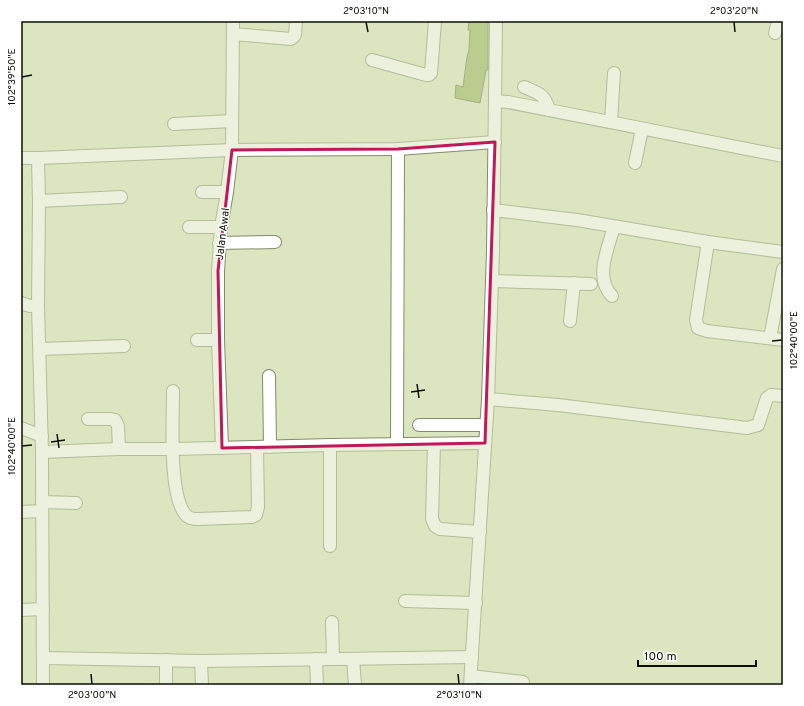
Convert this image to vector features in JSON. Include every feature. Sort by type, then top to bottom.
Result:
[{"type":"street","name":"Jalan Awal","points":[[222,448],[218,340],[218,271],[219,243],[232,150],[233,21]]},
{"type":"street","points":[[234,34],[291,39],[294,35],[296,21]]},
{"type":"street","points":[[372,60],[429,75],[431,73],[436,21]]},
{"type":"street","points":[[496,21],[502,101],[495,148],[488,399],[470,680],[523,682]]},
{"type":"street","points":[[611,122],[614,73]]},
{"type":"street","points":[[524,87],[543,96],[547,102],[549,110]]},
{"type":"street","points":[[502,101],[783,156]]},
{"type":"street","points":[[174,124],[232,121]]},
{"type":"street","points":[[635,163],[642,129]]},
{"type":"street","points":[[21,158],[232,150],[398,153],[495,148]]},
{"type":"street","points":[[397,444],[398,153]]},
{"type":"street","points":[[38,158],[38,306],[42,436],[43,685]]},
{"type":"street","points":[[202,192],[227,192]]},
{"type":"street","points":[[39,201],[121,197]]},
{"type":"street","points":[[493,210],[577,220],[708,242],[783,252]]},
{"type":"street","points":[[189,227],[221,227]]},
{"type":"street","points":[[612,296],[607,291],[603,283],[602,274],[614,227]]},
{"type":"street","points":[[219,243],[275,242]]},
{"type":"street","points":[[708,242],[696,320],[698,328],[706,331],[783,340]]},
{"type":"street","points":[[770,338],[783,269]]},
{"type":"street","points":[[492,281],[591,284]]},
{"type":"street","points":[[570,321],[574,283]]},
{"type":"street","points":[[21,303],[30,306],[38,306]]},
{"type":"street","points":[[197,340],[218,340]]},
{"type":"street","points":[[40,349],[124,346]]},
{"type":"street","points":[[269,376],[270,447]]},
{"type":"street","points":[[173,391],[174,475],[180,505],[187,516],[192,519],[198,519],[252,517],[256,514],[258,507],[257,447]]},
{"type":"street","points":[[488,399],[558,405],[747,428],[758,425],[767,398],[771,395],[783,396]]},
{"type":"street","points":[[88,419],[116,420],[118,426],[119,449]]},
{"type":"street","points":[[419,425],[486,425]]},
{"type":"street","points":[[21,428],[42,436]]},
{"type":"street","points":[[42,452],[119,449],[485,443]]},
{"type":"street","points":[[434,444],[432,519],[435,526],[440,529],[480,532]]},
{"type":"street","points":[[330,445],[330,546]]},
{"type":"street","points":[[21,512],[42,507],[76,503]]},
{"type":"street","points":[[405,601],[476,603]]},
{"type":"street","points":[[21,610],[43,609]]},
{"type":"street","points":[[332,622],[333,659]]},
{"type":"street","points":[[43,658],[201,661],[472,657]]},
{"type":"street","points":[[316,659],[317,685]]},
{"type":"street","points":[[353,659],[355,685]]},
{"type":"street","points":[[166,660],[166,685]]},
{"type":"street","points":[[201,661],[202,685]]},
{"type":"highlighted area","points":[[495,142],[485,443],[222,448],[218,271],[232,150],[398,149]]},
{"type":"building","points":[[469,21],[488,21],[488,70],[486,70],[480,103],[455,98],[456,85],[463,87],[469,50]]}]
